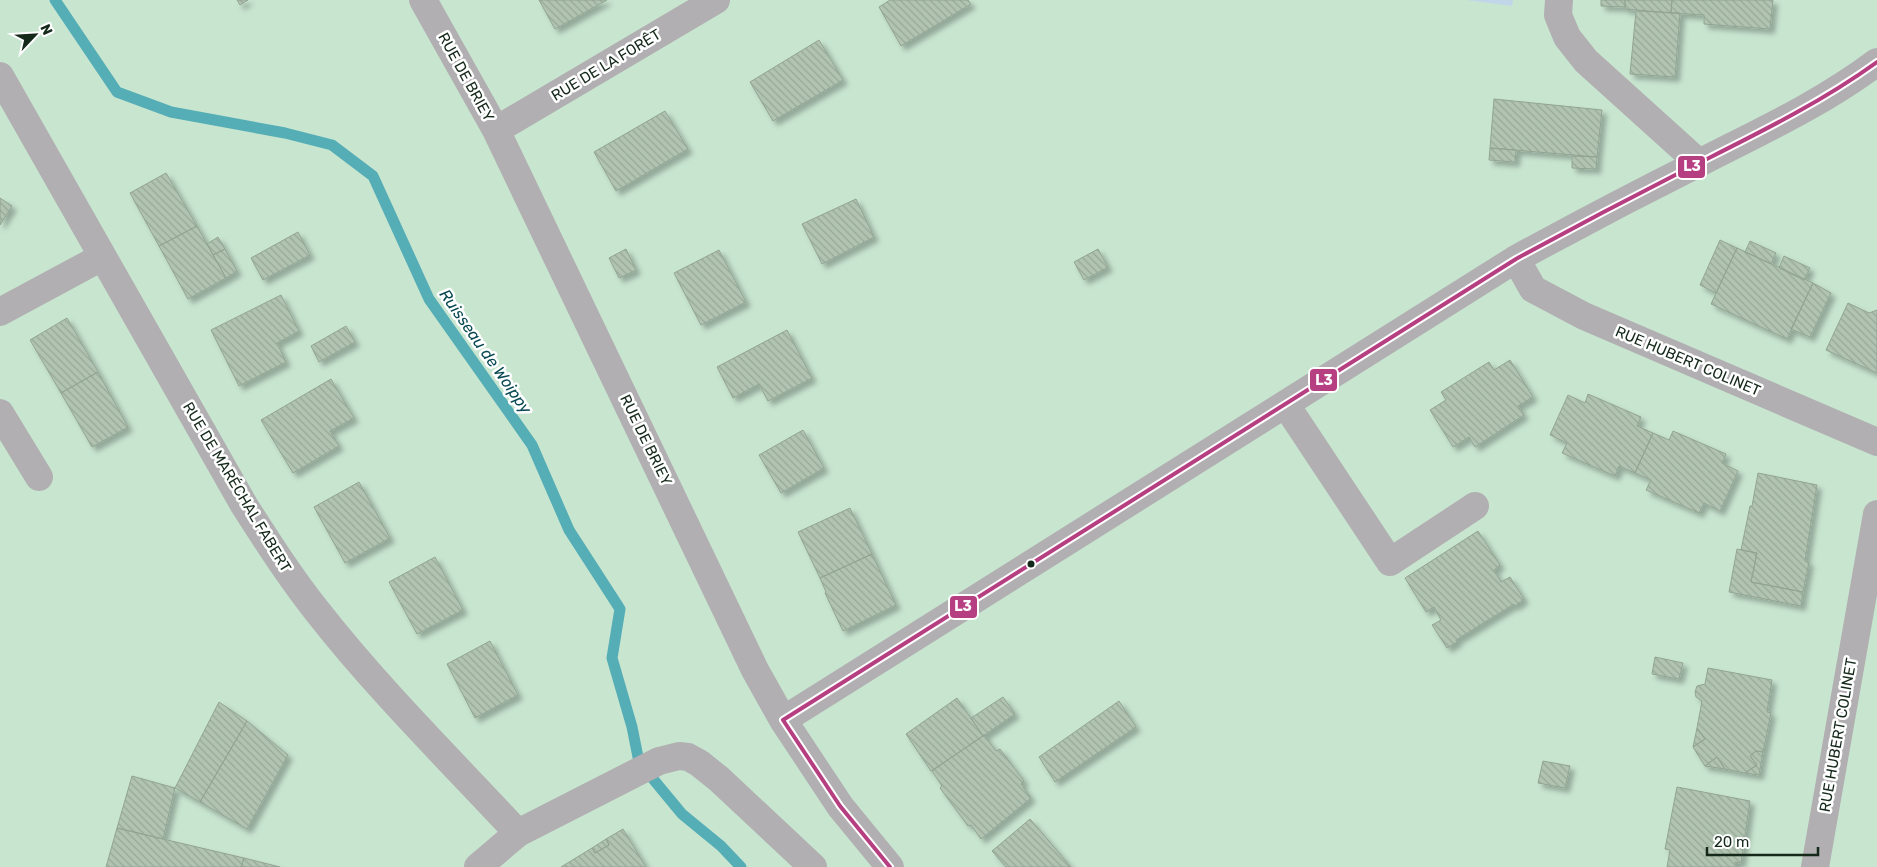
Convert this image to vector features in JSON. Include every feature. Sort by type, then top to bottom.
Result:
[{"type":"street","name":"RUE DE BRIEY","points":[[423,0],[496,130],[754,670],[783,720],[840,806],[890,867]]},
{"type":"street","name":"RUE DE LA FORÊT","points":[[496,130],[716,0]]},
{"type":"street","points":[[1559,0],[1558,15],[1567,37],[1586,60],[1699,163]]},
{"type":"street","points":[[783,720],[1516,260],[1610,208],[1828,96],[1877,62]]},
{"type":"street","name":"RUE DE MARÉCHAL FABERT","points":[[0,76],[239,496],[278,560],[316,611],[357,660],[518,833]]},
{"type":"street","points":[[0,312],[102,257]]},
{"type":"street","name":"RUE HUBERT COLINET","points":[[1516,260],[1533,289],[1584,316],[1877,442]]},
{"type":"street","points":[[1286,405],[1390,562],[1475,506]]},
{"type":"street","points":[[0,413],[39,477]]},
{"type":"street","name":"RUE HUBERT COLINET","points":[[1815,867],[1877,514]]},
{"type":"street","points":[[478,867],[518,833],[659,761],[679,756],[688,757],[699,763],[719,779],[814,867]]},
{"type":"shaded area","points":[[1466,0],[1513,0],[1512,6]]},
{"type":"building","points":[[237,0],[248,0],[240,5]]},
{"type":"building","points":[[539,0],[607,0],[555,29]]},
{"type":"building","points":[[890,0],[968,0],[971,4],[901,46],[879,7]]},
{"type":"building","points":[[1601,0],[1625,0],[1625,7],[1601,6]]},
{"type":"building","points":[[1625,0],[1672,0],[1671,13],[1625,9]]},
{"type":"building","points":[[1672,0],[1773,0],[1770,29],[1704,24],[1704,15],[1671,13]]},
{"type":"building","points":[[1636,11],[1680,13],[1675,77],[1630,74]]},
{"type":"building","points":[[819,40],[843,80],[773,121],[750,82]]},
{"type":"building","points":[[1494,99],[1602,110],[1597,157],[1490,148]]},
{"type":"building","points":[[665,111],[688,149],[616,191],[594,152]]},
{"type":"building","points":[[1490,148],[1516,150],[1515,162],[1489,160]]},
{"type":"building","points":[[1572,156],[1597,157],[1596,169],[1572,168]]},
{"type":"building","points":[[166,173],[197,226],[159,246],[130,193]]},
{"type":"building","points":[[0,198],[12,206],[0,225]]},
{"type":"building","points":[[856,199],[874,237],[822,264],[802,224]]},
{"type":"building","points":[[197,226],[226,278],[188,299],[159,246]]},
{"type":"building","points":[[298,232],[310,255],[263,280],[251,258]]},
{"type":"building","points":[[218,237],[225,249],[213,255],[207,244]]},
{"type":"building","points":[[1720,240],[1737,248],[1716,293],[1700,285]]},
{"type":"building","points":[[1750,241],[1776,253],[1771,264],[1745,252]]},
{"type":"building","points":[[1737,248],[1813,283],[1787,339],[1711,304]]},
{"type":"building","points":[[225,249],[237,271],[226,278],[213,255]]},
{"type":"building","points":[[626,249],[636,270],[619,278],[609,258]]},
{"type":"building","points":[[1098,249],[1108,267],[1084,280],[1074,262]]},
{"type":"building","points":[[719,250],[746,302],[701,325],[674,273]]},
{"type":"building","points":[[1784,256],[1810,268],[1804,280],[1779,268]]},
{"type":"building","points":[[1813,283],[1831,293],[1810,337],[1791,329]]},
{"type":"building","points":[[281,295],[299,331],[277,343],[286,362],[239,386],[211,330]]},
{"type":"building","points":[[1848,303],[1869,313],[1877,310],[1877,373],[1826,350]]},
{"type":"building","points":[[67,318],[98,372],[61,393],[30,340]]},
{"type":"building","points":[[346,326],[355,342],[319,362],[311,346]]},
{"type":"building","points":[[787,330],[812,378],[768,401],[759,384],[733,398],[717,367]]},
{"type":"building","points":[[1510,360],[1533,397],[1518,406],[1524,415],[1475,447],[1469,437],[1453,447],[1430,410],[1446,400],[1441,392],[1489,362],[1494,370]]},
{"type":"building","points":[[98,372],[128,427],[92,447],[61,393]]},
{"type":"building","points":[[331,379],[354,418],[330,431],[339,446],[293,473],[261,420]]},
{"type":"building","points":[[1588,394],[1641,417],[1637,426],[1653,433],[1635,473],[1619,466],[1615,476],[1562,453],[1567,443],[1550,435],[1568,395],[1585,403]]},
{"type":"building","points":[[803,430],[824,468],[781,493],[759,455]]},
{"type":"building","points":[[1673,431],[1726,454],[1722,463],[1738,471],[1720,511],[1704,503],[1699,513],[1646,490],[1651,480],[1635,473],[1653,433],[1669,440]]},
{"type":"building","points":[[1758,473],[1817,485],[1805,561],[1809,562],[1803,592],[1751,582],[1757,553],[1741,550]]},
{"type":"building","points":[[359,482],[390,538],[345,563],[314,507]]},
{"type":"building","points":[[850,508],[872,554],[820,578],[798,532]]},
{"type":"building","points":[[1478,531],[1500,565],[1494,570],[1501,582],[1510,577],[1524,599],[1456,640],[1457,642],[1447,648],[1432,625],[1441,620],[1434,607],[1426,612],[1405,578]]},
{"type":"building","points":[[1737,549],[1757,553],[1751,582],[1803,592],[1801,606],[1729,592]]},
{"type":"building","points":[[872,554],[896,605],[843,631],[820,578]]},
{"type":"building","points":[[435,557],[463,610],[417,634],[389,582]]},
{"type":"building","points":[[490,641],[518,695],[475,718],[447,664]]},
{"type":"building","points":[[1655,657],[1683,663],[1679,679],[1652,674]]},
{"type":"building","points":[[1708,668],[1772,680],[1767,712],[1771,713],[1763,752],[1756,751],[1750,756],[1757,765],[1745,773],[1725,769],[1717,757],[1705,766],[1693,747],[1705,739],[1697,728],[1702,701],[1696,697],[1695,692],[1697,686],[1705,684]]},
{"type":"building","points":[[1003,697],[1015,714],[983,736],[971,718]]},
{"type":"building","points":[[957,698],[983,736],[931,771],[906,734]]},
{"type":"building","points":[[1119,701],[1136,727],[1055,782],[1039,757]]},
{"type":"building","points":[[219,702],[247,721],[200,802],[175,788]]},
{"type":"building","points":[[247,721],[288,755],[247,829],[200,802]]},
{"type":"building","points":[[1697,728],[1705,739],[1693,747]]},
{"type":"building","points":[[984,735],[996,751],[1000,749],[1024,781],[1021,784],[1031,798],[981,839],[971,825],[968,826],[940,788],[942,786],[932,771]]},
{"type":"building","points":[[1756,751],[1763,752],[1759,775],[1745,773],[1757,765],[1750,756]]},
{"type":"building","points":[[1717,757],[1725,769],[1705,766]]},
{"type":"building","points":[[1543,761],[1570,766],[1565,788],[1538,783]]},
{"type":"building","points":[[132,776],[175,788],[163,839],[117,828]]},
{"type":"building","points":[[1677,787],[1750,801],[1741,863],[1735,862],[1735,867],[1667,867],[1670,850],[1665,849]]},
{"type":"building","points":[[1030,819],[1071,867],[1006,867],[992,851]]},
{"type":"building","points":[[117,828],[244,858],[241,867],[106,867]]},
{"type":"building","points":[[623,829],[646,867],[561,867],[592,848],[595,853],[609,845],[606,839]]},
{"type":"building","points":[[606,839],[609,845],[595,853],[592,848]]},
{"type":"building","points":[[244,858],[280,867],[241,867]]},
{"type":"waterway","name":"Ruisseau de Woippy","points":[[55,0],[117,92],[171,112],[285,133],[332,145],[373,176],[429,299],[532,445],[569,530],[620,609],[612,658],[632,727],[639,762],[682,814],[721,846],[741,867]]},
{"type":"transit line","name":"L3","points":[[783,720],[1516,259],[1781,121],[1830,93],[1877,62]]},
{"type":"transit line","name":"L3","points":[[783,720],[840,806],[890,867]]}]
